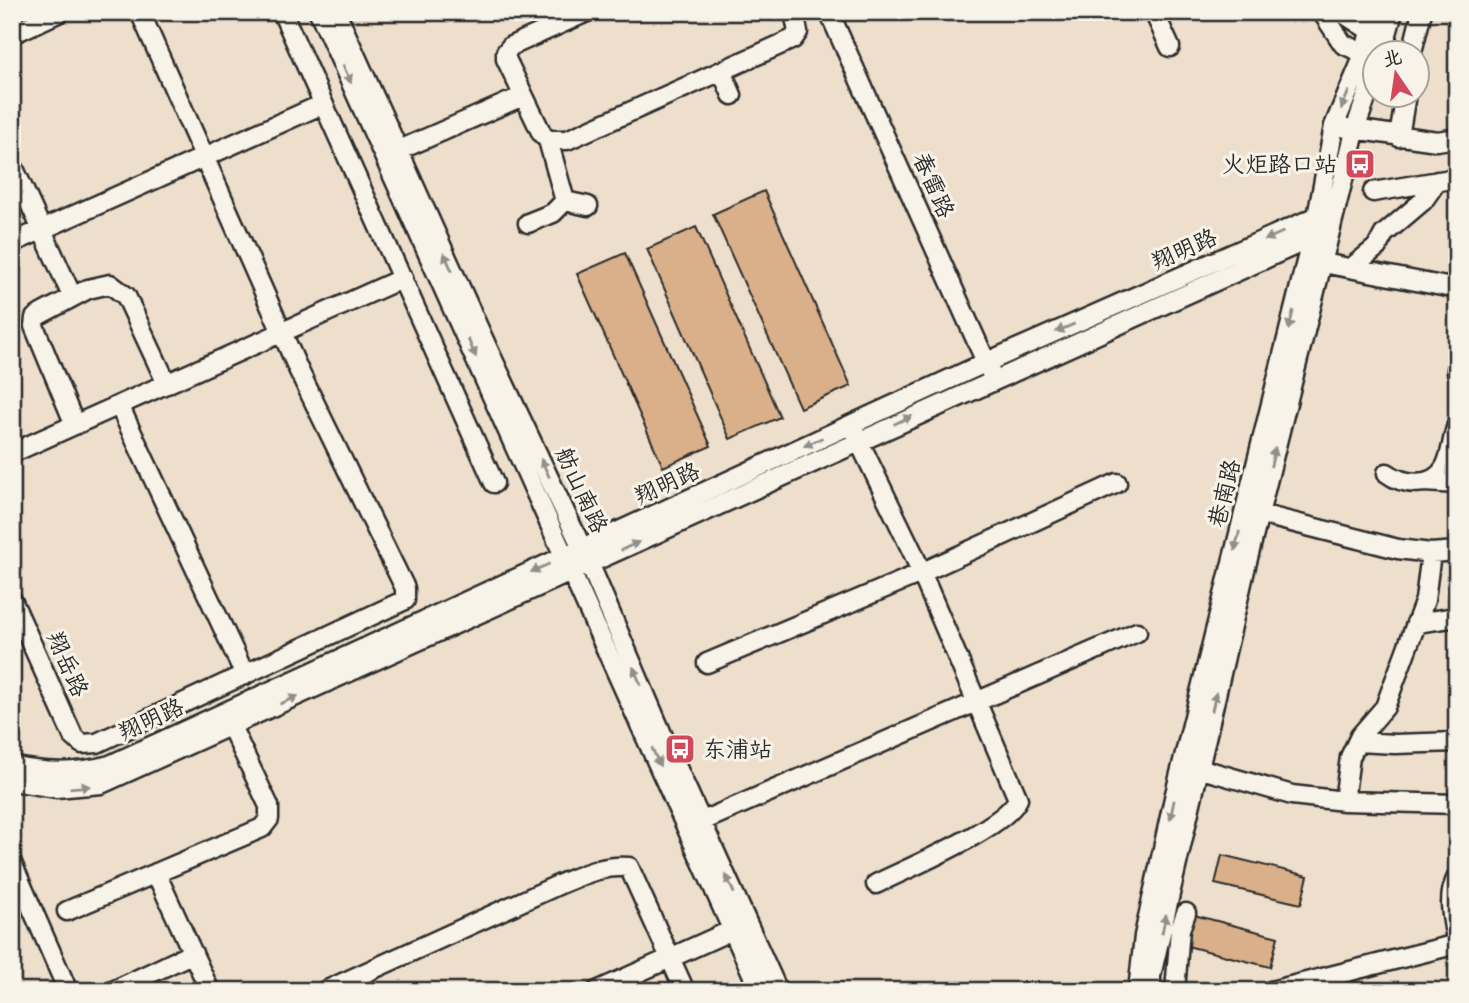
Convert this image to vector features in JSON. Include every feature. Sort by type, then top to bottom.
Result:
[{"type":"street","points":[[12,34],[60,12]]},
{"type":"street","points":[[119,405],[245,675],[405,600],[405,588],[283,334],[140,12]]},
{"type":"street","name":"舫山南路","points":[[319,12],[391,154],[578,560],[740,927],[778,991]]},
{"type":"street","name":"舫山南路","points":[[336,12],[391,154]]},
{"type":"street","points":[[565,201],[548,140],[542,134],[523,96],[506,59],[506,52],[511,46],[587,12]]},
{"type":"street","points":[[548,140],[567,140],[793,39],[798,32],[794,12]]},
{"type":"street","name":"春雷路","points":[[828,12],[990,370]]},
{"type":"street","points":[[1154,12],[1170,47]]},
{"type":"street","points":[[1322,12],[1343,44],[1360,50]]},
{"type":"street","points":[[1341,12],[1377,32]]},
{"type":"street","name":"巷南路","points":[[1375,12],[1376,38]]},
{"type":"street","name":"巷南路","points":[[1377,32],[1393,12]]},
{"type":"street","points":[[1416,38],[1422,12]]},
{"type":"street","points":[[282,14],[494,483]]},
{"type":"street","points":[[722,72],[732,95]]},
{"type":"street","name":"巷南路","points":[[1314,261],[1311,238],[1334,125],[1360,78]]},
{"type":"street","points":[[391,154],[523,96]]},
{"type":"street","points":[[12,243],[323,104]]},
{"type":"street","name":"巷南路","points":[[1138,991],[1144,936],[1190,766],[1314,261],[1331,229],[1363,108]]},
{"type":"street","points":[[1399,137],[1404,108]]},
{"type":"street","points":[[1334,125],[1399,137],[1437,141],[1457,138]]},
{"type":"street","points":[[12,164],[72,296]]},
{"type":"street","points":[[1373,192],[1457,178]]},
{"type":"street","points":[[1351,268],[1377,247],[1384,234],[1423,201],[1437,181]]},
{"type":"street","points":[[565,201],[588,206]]},
{"type":"street","points":[[528,223],[552,213],[565,201]]},
{"type":"street","name":"翔明路","points":[[12,766],[36,771],[88,771],[227,719],[854,433],[1336,208]]},
{"type":"street","name":"翔明路","points":[[990,370],[1331,229]]},
{"type":"street","points":[[1314,261],[1457,289]]},
{"type":"street","points":[[12,453],[403,278]]},
{"type":"street","points":[[75,425],[34,326],[35,318],[72,296],[100,285],[119,288],[126,296],[167,384]]},
{"type":"street","points":[[1423,482],[1440,474],[1446,465],[1457,425]]},
{"type":"street","points":[[854,433],[921,572],[1018,799],[1013,810],[989,826],[876,884]]},
{"type":"street","points":[[1387,473],[1397,481],[1457,484]]},
{"type":"street","points":[[707,663],[921,572],[1117,483]]},
{"type":"street","points":[[1252,512],[1398,550],[1431,553],[1457,551]]},
{"type":"street","points":[[1344,801],[1350,757],[1385,707],[1425,600],[1431,553]]},
{"type":"street","name":"翔岳路","points":[[12,600],[73,736],[82,744],[97,743],[245,675]]},
{"type":"street","points":[[1416,623],[1457,617]]},
{"type":"street","points":[[694,825],[1137,632]]},
{"type":"street","points":[[67,911],[262,828],[269,819],[269,806],[227,719]]},
{"type":"street","name":"翔明路","points":[[12,781],[56,788],[101,784],[227,719]]},
{"type":"street","points":[[1358,742],[1457,742]]},
{"type":"street","points":[[1190,766],[1292,795],[1344,801],[1457,804]]},
{"type":"street","name":"巷南路","points":[[1151,991],[1151,976],[1190,766]]},
{"type":"street","points":[[325,991],[597,868],[616,866],[629,867],[685,991]]},
{"type":"street","points":[[156,873],[210,991]]},
{"type":"street","points":[[14,874],[68,991]]},
{"type":"street","points":[[1271,991],[1457,944],[1451,887],[1457,877]]},
{"type":"street","points":[[1175,991],[1180,929],[1186,913]]},
{"type":"street","points":[[597,991],[740,927]]},
{"type":"street","name":"舫山南路","points":[[740,927],[760,991]]},
{"type":"street","points":[[113,991],[193,953]]},
{"type":"building","points":[[764,191],[851,386],[800,408],[713,214]]},
{"type":"building","points":[[696,227],[780,417],[730,439],[647,249]]},
{"type":"building","points":[[625,253],[711,446],[663,467],[577,274]]},
{"type":"building","points":[[1222,855],[1308,876],[1301,904],[1215,884]]},
{"type":"building","points":[[1194,915],[1278,937],[1270,967],[1187,946]]},
{"type":"place","name":"火炬路口站","points":[[1360,164]]},
{"type":"place","name":"东浦站","points":[[680,749]]}]
